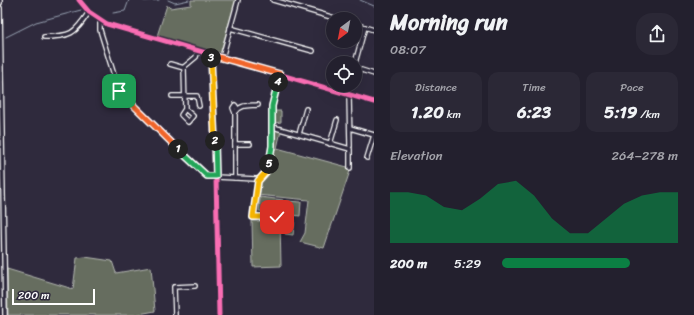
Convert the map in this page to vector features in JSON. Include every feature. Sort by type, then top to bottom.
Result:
[{"type":"street","points":[[79,0],[89,12],[108,24],[374,102]]},
{"type":"street","points":[[222,58],[238,0]]},
{"type":"street","points":[[273,0],[326,15]]},
{"type":"street","points":[[0,8],[6,315]]},
{"type":"street","points":[[44,37],[63,36],[75,30],[89,12]]},
{"type":"street","points":[[100,20],[100,30],[119,91]]},
{"type":"street","points":[[362,26],[374,30]]},
{"type":"street","points":[[356,56],[365,27]]},
{"type":"street","points":[[230,28],[314,51]]},
{"type":"street","points":[[185,109],[184,68],[196,57],[198,51]]},
{"type":"street","points":[[211,55],[216,178],[219,315]]},
{"type":"street","points":[[170,64],[184,68]]},
{"type":"street","points":[[362,70],[374,74]]},
{"type":"street","points":[[277,217],[253,217],[258,181],[266,172],[269,162],[272,146],[272,106],[280,74]]},
{"type":"street","points":[[349,95],[350,146]]},
{"type":"street","points":[[172,96],[197,96],[199,106]]},
{"type":"street","points":[[235,178],[235,113],[240,106],[258,105]]},
{"type":"street","points":[[299,134],[306,109]]},
{"type":"street","points":[[330,144],[337,120]]},
{"type":"street","points":[[273,127],[350,149],[350,168]]},
{"type":"street","points":[[350,128],[374,135],[366,158]]},
{"type":"street","points":[[235,144],[250,144]]},
{"type":"street","points":[[216,178],[256,179]]},
{"type":"street","points":[[176,315],[174,287],[195,286]]},
{"type":"green space","points":[[191,0],[236,0],[220,54],[157,36],[167,5],[170,8],[191,5]]},
{"type":"green space","points":[[274,111],[281,111],[281,122],[275,123]]},
{"type":"green space","points":[[274,129],[281,131],[277,148],[351,168],[324,248],[300,242],[305,233],[309,200],[257,195],[259,183],[268,173],[273,147]]},
{"type":"green space","points":[[260,197],[283,200],[282,214],[259,211]]},
{"type":"green space","points":[[286,201],[301,202],[300,216],[285,214]]},
{"type":"green space","points":[[287,219],[295,220],[293,235],[285,234]]},
{"type":"green space","points":[[252,221],[280,221],[281,266],[253,267]]},
{"type":"green space","points":[[85,257],[112,261],[116,273],[151,267],[155,311],[134,315],[8,315],[7,269],[73,289],[77,258]]},
{"type":"waterway","points":[[113,13],[125,11],[129,0]]},
{"type":"waterway","points":[[140,0],[159,0]]},
{"type":"waterway","points":[[168,0],[175,3],[189,0]]},
{"type":"waterway","points":[[360,0],[374,6]]},
{"type":"waterway","points":[[6,37],[36,22],[81,10]]},
{"type":"cycle path","points":[[79,0],[89,12],[107,24],[374,102]]},
{"type":"cycle path","points":[[211,55],[216,177],[219,315]]},
{"type":"cycle path","points":[[119,91],[207,176],[216,176]]},
{"type":"route","points":[[119,91],[207,176],[216,176],[211,55],[280,74],[272,106],[272,146],[269,162],[266,172],[258,181],[253,213],[253,217],[277,217]]}]
